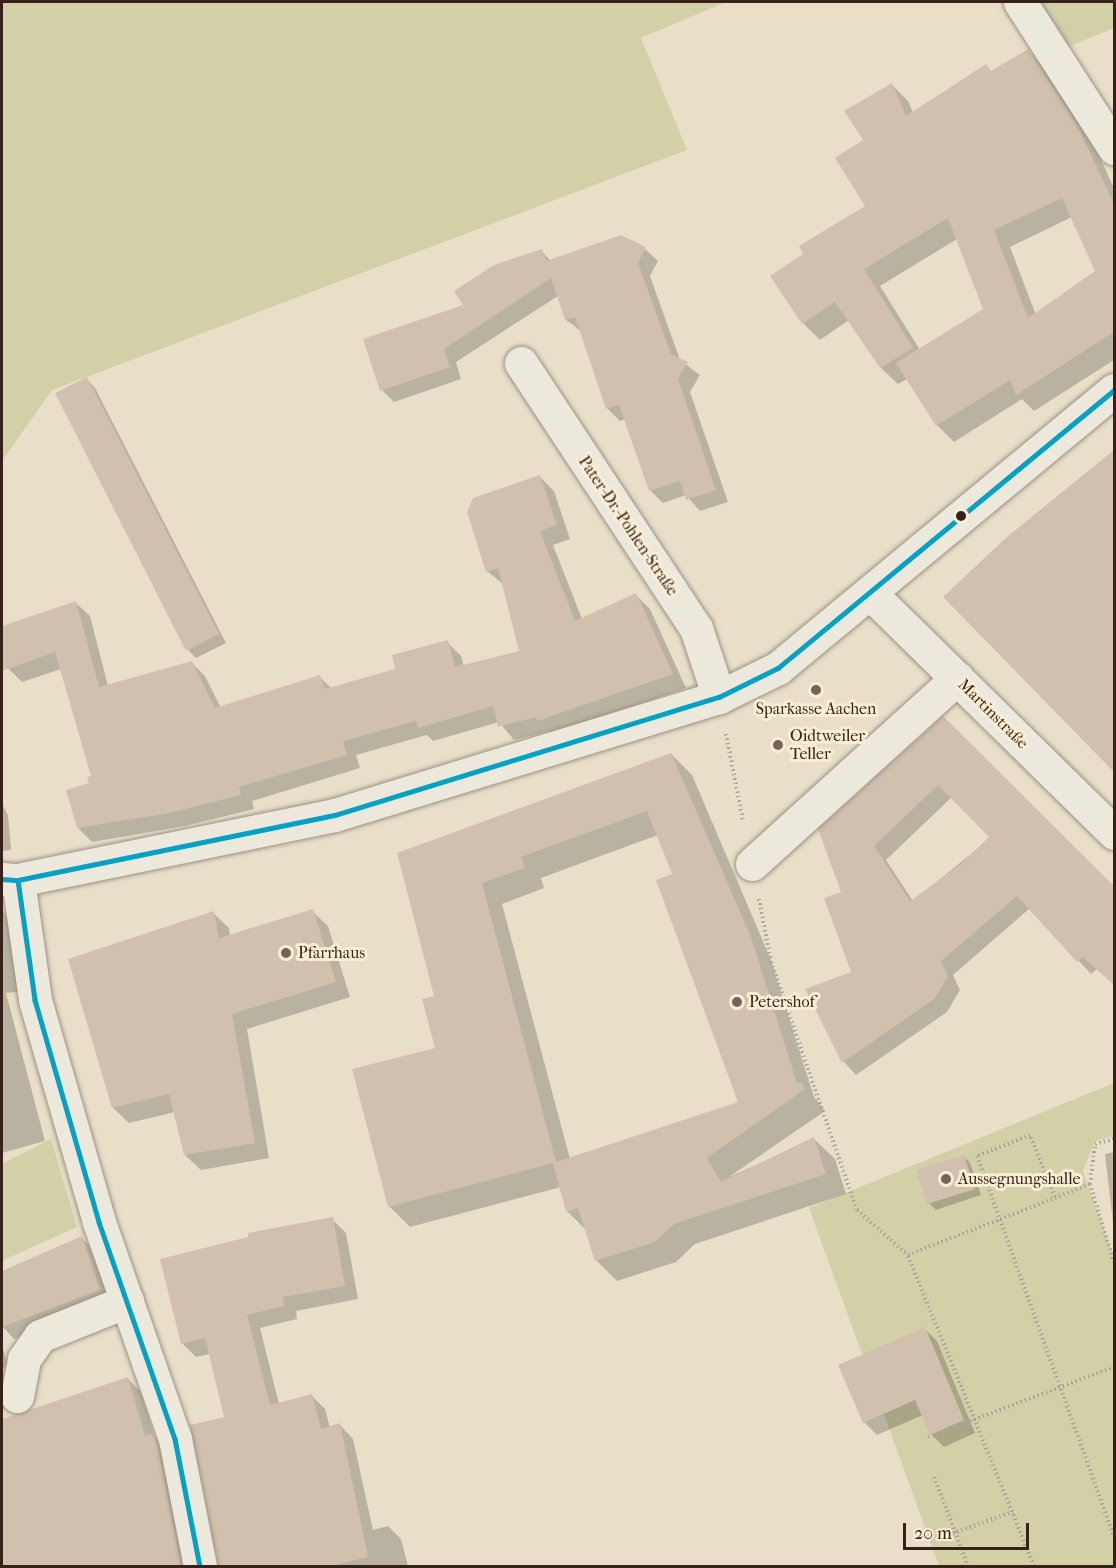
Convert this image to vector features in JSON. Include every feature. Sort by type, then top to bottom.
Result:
[{"type":"street","points":[[1020,2],[1114,148]]},
{"type":"street","name":"Pater-Dr.-Pohlen-Straße","points":[[521,363],[696,628],[718,697]]},
{"type":"street","points":[[200,1566],[175,1439],[99,1222],[35,1000],[10,880],[335,815],[718,697],[778,668],[872,594],[1114,390]]},
{"type":"street","name":"Martinstraße","points":[[872,594],[1114,833]]},
{"type":"street","points":[[752,864],[957,678]]},
{"type":"street","points":[[17,1396],[24,1359],[40,1336],[127,1300]]},
{"type":"path","points":[[718,697],[771,962],[856,1210],[908,1255],[1034,1566]]},
{"type":"path","points":[[1055,1197],[1030,1135],[977,1156],[998,1219],[1061,1384],[1114,1537]]},
{"type":"path","points":[[1114,1139],[1095,1144],[1090,1184],[1114,1263]]},
{"type":"path","points":[[908,1255],[1090,1184]]},
{"type":"path","points":[[928,1437],[1061,1384],[1114,1367]]},
{"type":"path","points":[[934,1477],[968,1566]]},
{"type":"path","points":[[940,1538],[1012,1512]]},
{"type":"shaded area","points":[[2,2],[726,2],[641,38],[687,150],[52,390],[2,461]]},
{"type":"shaded area","points":[[1041,2],[1114,2],[1114,28],[1063,49]]},
{"type":"shaded area","points":[[1114,1083],[1114,1136],[1095,1141],[1083,1171],[1114,1256],[1114,1566],[939,1566],[809,1208]]},
{"type":"shaded area","points":[[51,1139],[77,1227],[2,1261],[2,1164]]},
{"type":"building","points":[[1028,49],[1078,127],[1114,204],[1114,332],[1016,395],[1010,380],[936,426],[896,363],[983,309],[948,218],[864,269],[913,348],[880,368],[835,302],[802,324],[770,276],[803,254],[799,246],[865,206],[835,158],[863,140],[844,111],[892,83],[906,116],[986,64],[991,71]],"holes":[[[1062,198],[1095,271],[1028,318],[994,230]]]},
{"type":"building","points":[[621,235],[646,247],[638,263],[671,354],[688,362],[678,379],[716,490],[686,500],[680,481],[649,491],[619,405],[606,409],[575,317],[565,320],[551,278],[444,349],[450,367],[380,391],[363,339],[463,305],[454,291],[494,265],[542,249],[546,261]]},
{"type":"building","points":[[87,377],[219,634],[186,651],[55,393]]},
{"type":"building","points":[[1114,450],[1114,772],[943,597],[1008,536]]},
{"type":"building","points":[[540,475],[557,525],[540,531],[575,621],[636,593],[673,674],[537,721],[536,717],[498,727],[493,706],[418,728],[416,721],[343,741],[347,755],[239,787],[241,795],[170,813],[77,828],[66,790],[89,783],[87,777],[91,776],[55,652],[2,671],[2,626],[76,601],[99,687],[192,661],[215,708],[320,675],[325,689],[395,669],[392,655],[448,640],[455,667],[519,651],[498,568],[486,572],[467,512],[473,498]]},
{"type":"building","points":[[943,716],[1114,886],[1114,985],[1083,957],[1077,962],[1017,896],[941,961],[948,976],[934,999],[842,1063],[805,989],[851,972],[824,898],[841,892],[818,829]],"holes":[[[938,785],[989,837],[960,865],[910,901],[874,846]]]},
{"type":"building","points":[[671,753],[751,937],[797,1083],[801,1082],[805,1089],[707,1158],[721,1182],[814,1137],[826,1174],[674,1224],[655,1242],[595,1261],[578,1208],[566,1212],[553,1163],[388,1207],[352,1069],[435,1048],[422,999],[434,996],[397,853]],"holes":[[[647,811],[672,874],[656,880],[738,1102],[556,1162],[482,883],[525,868],[521,857]]]},
{"type":"building","points":[[313,909],[336,982],[232,1014],[255,1143],[184,1155],[169,1094],[112,1108],[68,959],[214,911],[219,938]]},
{"type":"building","name":"Aussegnungshalle","points":[[964,1155],[975,1189],[927,1204],[916,1170]]},
{"type":"building","points":[[333,1217],[345,1286],[283,1297],[284,1306],[247,1315],[270,1405],[312,1394],[321,1429],[340,1423],[368,1557],[330,1566],[218,1566],[190,1425],[224,1417],[205,1338],[181,1344],[160,1259],[248,1237],[248,1233]]},
{"type":"building","points":[[82,1236],[100,1290],[2,1327],[2,1271]]},
{"type":"building","points":[[925,1327],[964,1420],[930,1435],[915,1400],[863,1423],[838,1365]]},
{"type":"building","points":[[128,1377],[145,1436],[153,1434],[157,1444],[181,1566],[2,1566],[2,1419]]},
{"type":"transit line","points":[[2,879],[18,880],[335,815],[719,697],[778,668],[1114,390]]},
{"type":"transit line","points":[[18,880],[35,1000],[99,1222],[175,1439],[200,1566]]},
{"type":"place","name":"Sparkasse Aachen","points":[[816,690]]},
{"type":"place","name":"Oidtweiler Teller","points":[[778,745]]},
{"type":"place","name":"Pfarrhaus","points":[[286,953]]},
{"type":"place","name":"Petershof","points":[[737,1002]]},
{"type":"place","name":"Aussegnungshalle","points":[[946,1179]]}]
